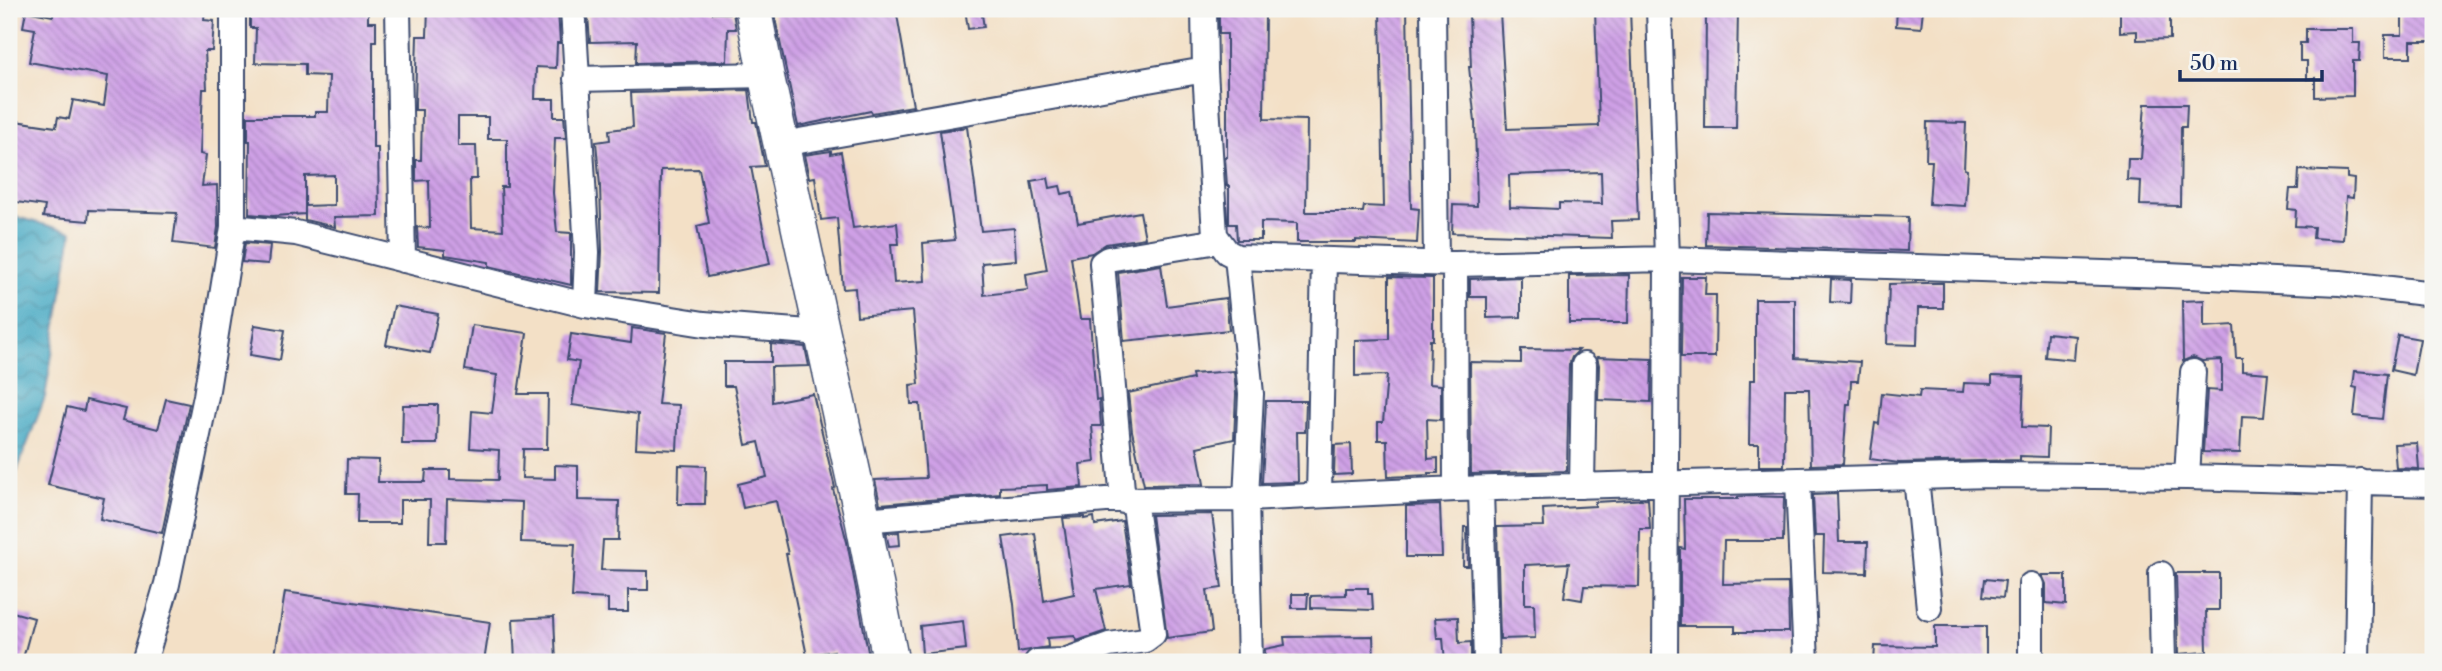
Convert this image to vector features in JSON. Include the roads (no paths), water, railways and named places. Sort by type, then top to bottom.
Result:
[{"type":"highway","points":[[753,9],[891,662]]},
{"type":"street","points":[[144,662],[166,584],[206,396],[233,227],[233,9]]},
{"type":"street","points":[[398,9],[403,260]]},
{"type":"street","points":[[573,9],[587,252],[584,305]]},
{"type":"street","points":[[1203,9],[1215,235],[1217,241],[1237,257],[1446,263],[1667,259],[2168,275],[2340,284],[2433,294]]},
{"type":"street","points":[[1433,9],[1456,489]]},
{"type":"street","points":[[1659,9],[1667,259],[1665,662]]},
{"type":"street","points":[[782,144],[1205,70]]},
{"type":"street","points":[[576,79],[766,75]]},
{"type":"street","points":[[233,227],[296,233],[584,305],[704,324],[822,333]]},
{"type":"street","points":[[1037,662],[1064,661],[1109,645],[1145,640],[1153,634],[1129,500],[1100,269],[1102,263],[1108,259],[1217,241]]},
{"type":"street","points":[[1237,257],[1251,394],[1246,499],[1250,662]]},
{"type":"street","points":[[1319,494],[1324,260]]},
{"type":"street","points":[[1581,486],[1584,365]]},
{"type":"street","points":[[2187,477],[2193,372]]},
{"type":"street","points":[[863,520],[1106,500],[1246,499],[1456,489],[1916,477],[2089,475],[2433,484]]},
{"type":"street","points":[[1916,477],[1929,608]]},
{"type":"street","points":[[1798,481],[1806,662]]},
{"type":"street","points":[[2357,662],[2360,481]]},
{"type":"street","points":[[1482,490],[1486,662]]},
{"type":"street","points":[[2161,574],[2163,662]]},
{"type":"street","points":[[2031,585],[2031,662]]},
{"type":"water","points":[[9,215],[72,232],[45,397],[9,492]]}]
